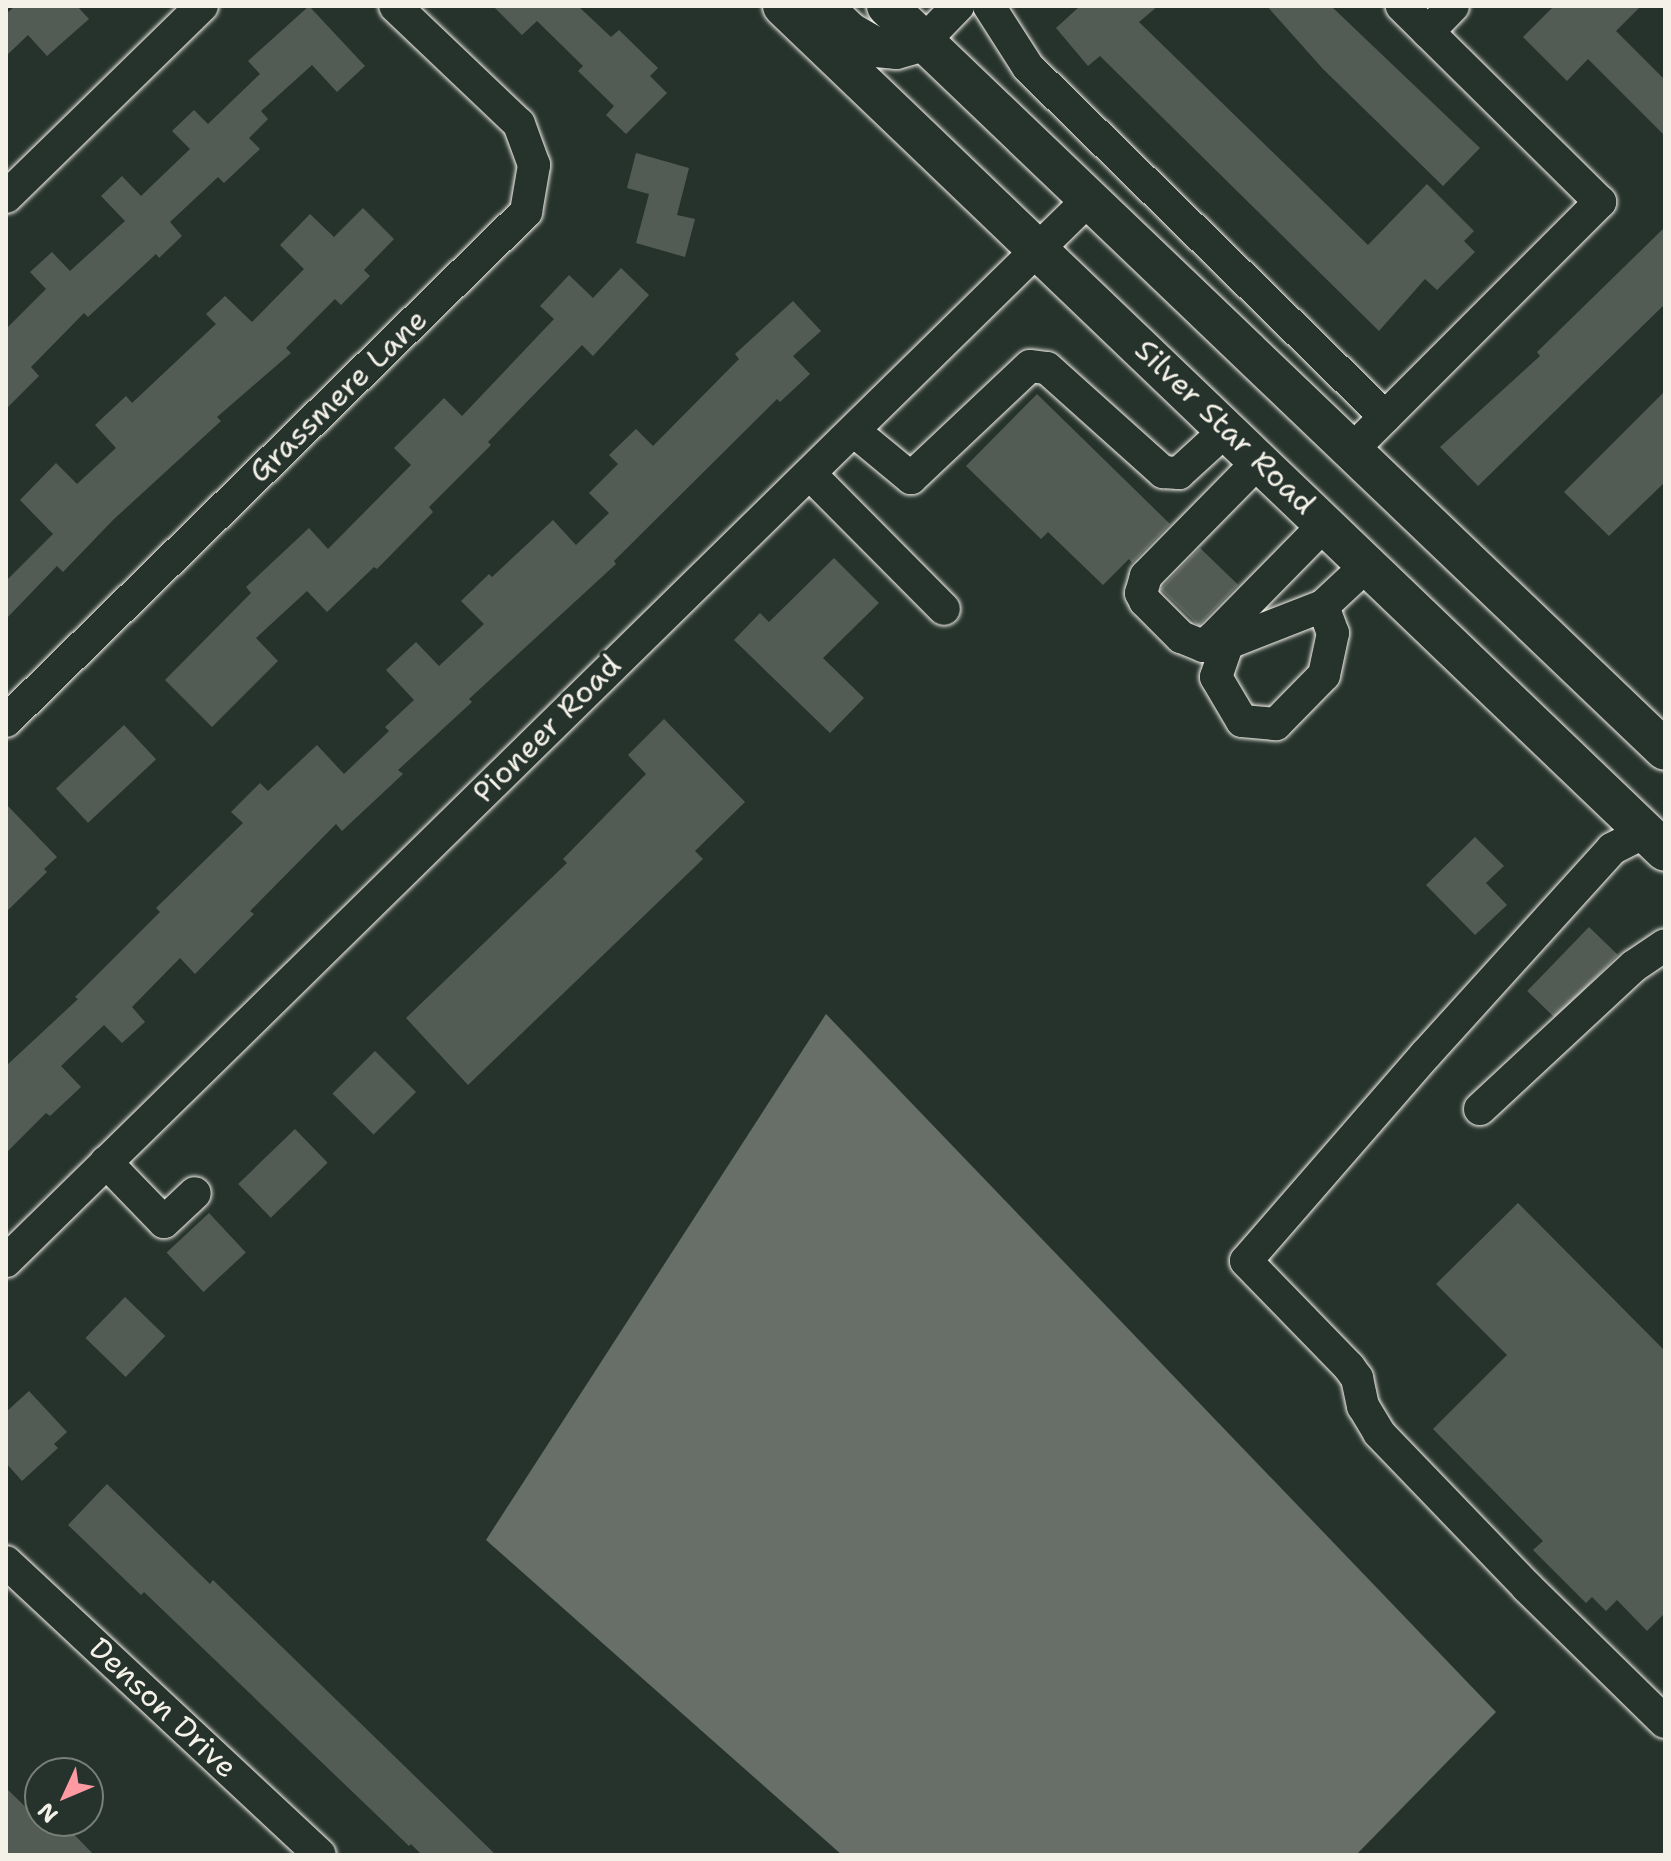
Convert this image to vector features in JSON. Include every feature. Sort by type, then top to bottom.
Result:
[{"type":"main road","name":"Silver Star Road","points":[[783,6],[1325,524],[1658,836]]},
{"type":"main road","points":[[822,6],[849,32],[875,47],[896,49],[924,41]]},
{"type":"main road","points":[[887,6],[1665,750]]},
{"type":"street","points":[[6,197],[202,6]]},
{"type":"street","name":"Grassmere Lane","points":[[6,721],[526,212],[534,165],[519,124],[395,6]]},
{"type":"street","points":[[924,41],[958,6]]},
{"type":"street","points":[[989,6],[1028,67],[1385,417]]},
{"type":"street","points":[[1352,450],[1600,202],[1402,6]]},
{"type":"street","points":[[1428,32],[1453,6]]},
{"type":"street","name":"Pioneer Road","points":[[6,1261],[1089,199]]},
{"type":"street","points":[[854,431],[911,478],[1030,366],[1047,368],[1163,472],[1179,473],[1227,429]]},
{"type":"street","points":[[1260,460],[1146,576],[1141,593],[1145,601],[1181,637],[1203,646],[1325,524]]},
{"type":"street","points":[[810,474],[944,609]]},
{"type":"street","points":[[1323,606],[1368,564]]},
{"type":"street","points":[[1658,836],[1612,849],[1426,1054],[1246,1261],[1349,1367],[1357,1378],[1363,1406],[1379,1433],[1665,1722]]},
{"type":"street","points":[[1480,1109],[1634,966],[1665,945]]},
{"type":"street","points":[[106,1162],[164,1222],[195,1193]]},
{"type":"street","name":"Denson Drive","points":[[6,1562],[320,1855]]},
{"type":"shaded area","points":[[826,1014],[1496,1712],[1356,1855],[842,1855],[486,1540]]},
{"type":"building","points":[[15,6],[77,6],[89,19],[47,56],[28,35],[6,56],[6,14]]},
{"type":"building","points":[[309,6],[365,66],[337,92],[312,65],[261,111],[268,119],[249,138],[260,149],[224,183],[218,177],[170,222],[182,236],[159,258],[156,254],[88,317],[84,313],[31,367],[39,376],[6,409],[6,329],[46,289],[30,272],[52,252],[70,271],[125,221],[101,196],[122,176],[141,196],[190,149],[172,131],[194,110],[208,124],[260,74],[248,61]]},
{"type":"building","points":[[493,6],[578,6],[611,37],[619,30],[658,68],[650,76],[667,93],[626,134],[606,115],[614,106],[578,71],[583,66],[537,21],[522,35]]},
{"type":"building","points":[[1080,6],[1158,6],[1139,22],[1368,245],[1427,184],[1474,231],[1464,241],[1475,252],[1437,290],[1425,279],[1379,331],[1100,56],[1088,66],[1056,28]]},
{"type":"building","points":[[1267,6],[1331,6],[1480,148],[1443,186],[1323,69]]},
{"type":"building","points":[[1554,6],[1641,6],[1616,31],[1665,80],[1665,136],[1588,59],[1567,81],[1523,37]]},
{"type":"building","points":[[636,153],[689,168],[677,215],[695,219],[685,257],[636,243],[649,194],[627,188]]},
{"type":"building","points":[[363,208],[394,239],[364,270],[370,276],[341,305],[335,299],[286,348],[291,353],[217,417],[221,421],[113,520],[63,572],[57,566],[6,619],[6,581],[53,534],[20,500],[56,463],[77,484],[116,448],[95,425],[126,396],[132,403],[216,324],[206,314],[225,296],[252,322],[304,269],[280,245],[310,214],[334,237]]},
{"type":"building","points":[[1665,227],[1665,304],[1478,486],[1440,447],[1540,356],[1537,352]]},
{"type":"building","points":[[621,268],[649,295],[593,356],[582,345],[488,442],[491,445],[429,507],[433,512],[377,569],[374,567],[327,612],[307,591],[256,638],[278,661],[212,727],[165,680],[251,593],[246,587],[309,528],[328,549],[411,465],[394,448],[444,398],[462,416],[554,319],[540,306],[569,275],[593,298]]},
{"type":"building","points":[[793,301],[821,331],[793,356],[810,374],[780,402],[777,399],[614,561],[616,564],[469,699],[472,702],[398,770],[403,774],[342,831],[336,824],[250,911],[254,914],[195,974],[180,958],[132,1007],[145,1022],[122,1043],[104,1025],[61,1066],[81,1087],[50,1116],[46,1113],[6,1153],[6,1066],[78,999],[75,997],[160,912],[156,908],[243,823],[231,812],[260,783],[268,791],[317,745],[344,774],[389,731],[385,727],[414,700],[386,670],[416,642],[439,666],[484,624],[461,601],[489,574],[492,577],[553,520],[576,545],[609,513],[589,493],[618,464],[609,455],[636,429],[653,446],[739,359],[735,354]]},
{"type":"building","points":[[1665,391],[1665,482],[1609,536],[1564,492]]},
{"type":"building","points":[[1037,394],[1170,524],[1132,563],[1129,559],[1103,585],[1048,532],[1041,539],[966,466]]},
{"type":"building","points":[[1200,548],[1238,585],[1199,626],[1160,589]]},
{"type":"building","points":[[834,558],[879,603],[823,658],[864,698],[830,733],[734,640],[760,613],[769,622]]},
{"type":"building","points":[[664,719],[745,802],[695,851],[703,859],[468,1085],[406,1018],[567,863],[563,859],[646,774],[628,755]]},
{"type":"building","points":[[124,725],[156,759],[88,823],[56,788]]},
{"type":"building","points":[[6,804],[57,857],[44,869],[47,872],[6,912]]},
{"type":"building","points":[[1475,837],[1504,866],[1486,883],[1507,905],[1475,935],[1426,885]]},
{"type":"building","points":[[1589,927],[1618,955],[1556,1019],[1527,991]]},
{"type":"building","points":[[375,1051],[416,1092],[374,1134],[333,1093]]},
{"type":"building","points":[[295,1129],[328,1163],[271,1218],[238,1184]]},
{"type":"building","points":[[1518,1203],[1665,1351],[1665,1613],[1647,1631],[1617,1600],[1606,1611],[1592,1597],[1586,1603],[1533,1550],[1543,1541],[1433,1429],[1507,1355],[1436,1284]]},
{"type":"building","points":[[209,1213],[246,1252],[203,1292],[167,1253]]},
{"type":"building","points":[[125,1297],[165,1336],[126,1377],[85,1338]]},
{"type":"building","points":[[29,1391],[67,1432],[54,1444],[58,1448],[22,1481],[6,1463],[6,1412]]},
{"type":"building","points":[[107,1484],[210,1584],[213,1580],[496,1855],[422,1855],[411,1844],[409,1846],[144,1592],[141,1595],[68,1525]]},
{"type":"building","points":[[6,1788],[24,1805],[24,1837],[77,1837],[94,1855],[6,1855]]}]
